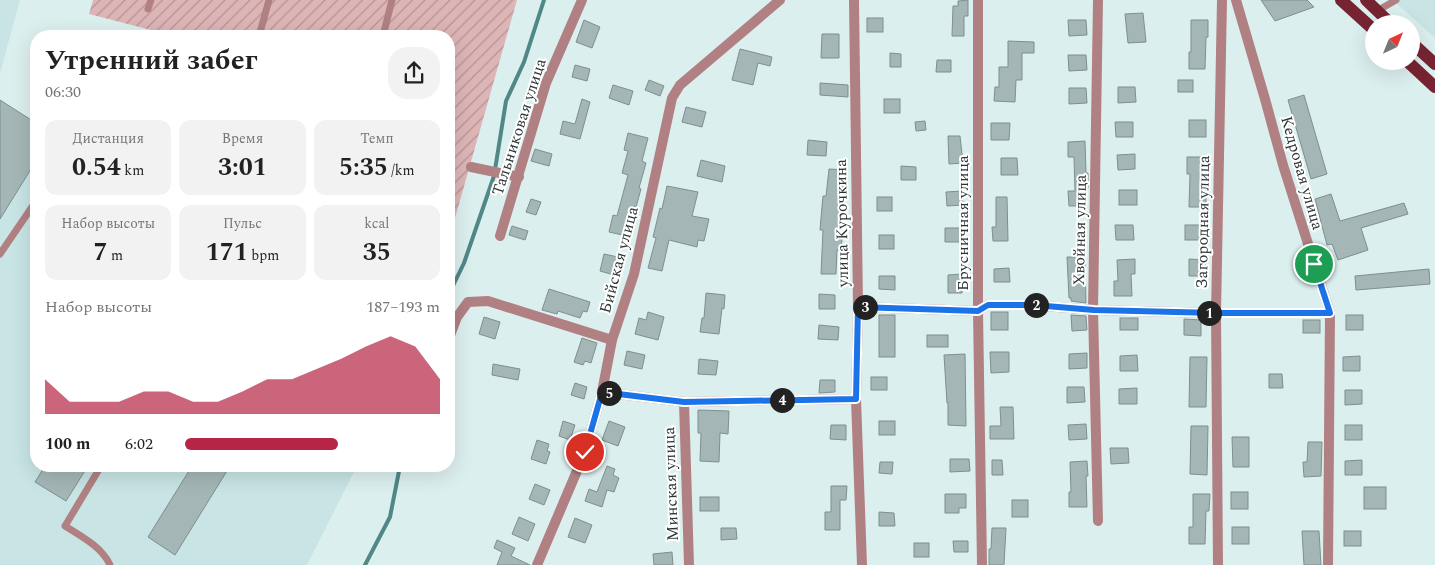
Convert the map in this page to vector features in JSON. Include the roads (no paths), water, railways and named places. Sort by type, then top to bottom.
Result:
[{"type":"main road","points":[[1341,0],[1365,22]]},
{"type":"main road","points":[[1366,0],[1382,15]]},
{"type":"main road","points":[[1420,50],[1435,64]]},
{"type":"main road","points":[[1417,70],[1435,87]]},
{"type":"street","name":"Тальниковая улица","points":[[500,236],[546,83],[582,0]]},
{"type":"street","name":"Бийская улица","points":[[537,565],[585,452],[602,392],[612,340],[634,274],[672,98],[680,85],[780,0]]},
{"type":"street","name":"улица Курочкина","points":[[854,0],[858,307],[856,399],[862,565]]},
{"type":"street","name":"Брусничная улица","points":[[978,0],[978,311],[982,565]]},
{"type":"street","name":"Хвойная улица","points":[[1098,0],[1094,310],[1098,521]]},
{"type":"street","name":"Загородная улица","points":[[1218,565],[1216,313],[1222,0]]},
{"type":"street","name":"Кедровая улица","points":[[1236,0],[1266,99],[1282,165],[1330,313],[1328,565]]},
{"type":"street","points":[[472,167],[519,176]]},
{"type":"street","points":[[455,322],[468,302],[488,301],[612,340]]},
{"type":"street","points":[[858,307],[978,311],[988,305],[1034,305],[1094,310],[1330,313]]},
{"type":"street","points":[[602,392],[684,402],[856,399]]},
{"type":"street","name":"Минская улица","points":[[684,402],[689,565]]},
{"type":"lane","points":[[148,9],[151,0]]},
{"type":"lane","points":[[260,30],[269,0]]},
{"type":"lane","points":[[384,30],[392,0]]},
{"type":"lane","points":[[1377,11],[1396,0]]},
{"type":"lane","points":[[0,254],[30,210]]},
{"type":"lane","points":[[97,472],[65,526],[98,550],[110,565]]},
{"type":"waterway","points":[[455,282],[464,263],[494,176],[506,101],[524,62],[544,0]]},
{"type":"waterway","points":[[365,565],[390,517],[399,472]]}]
